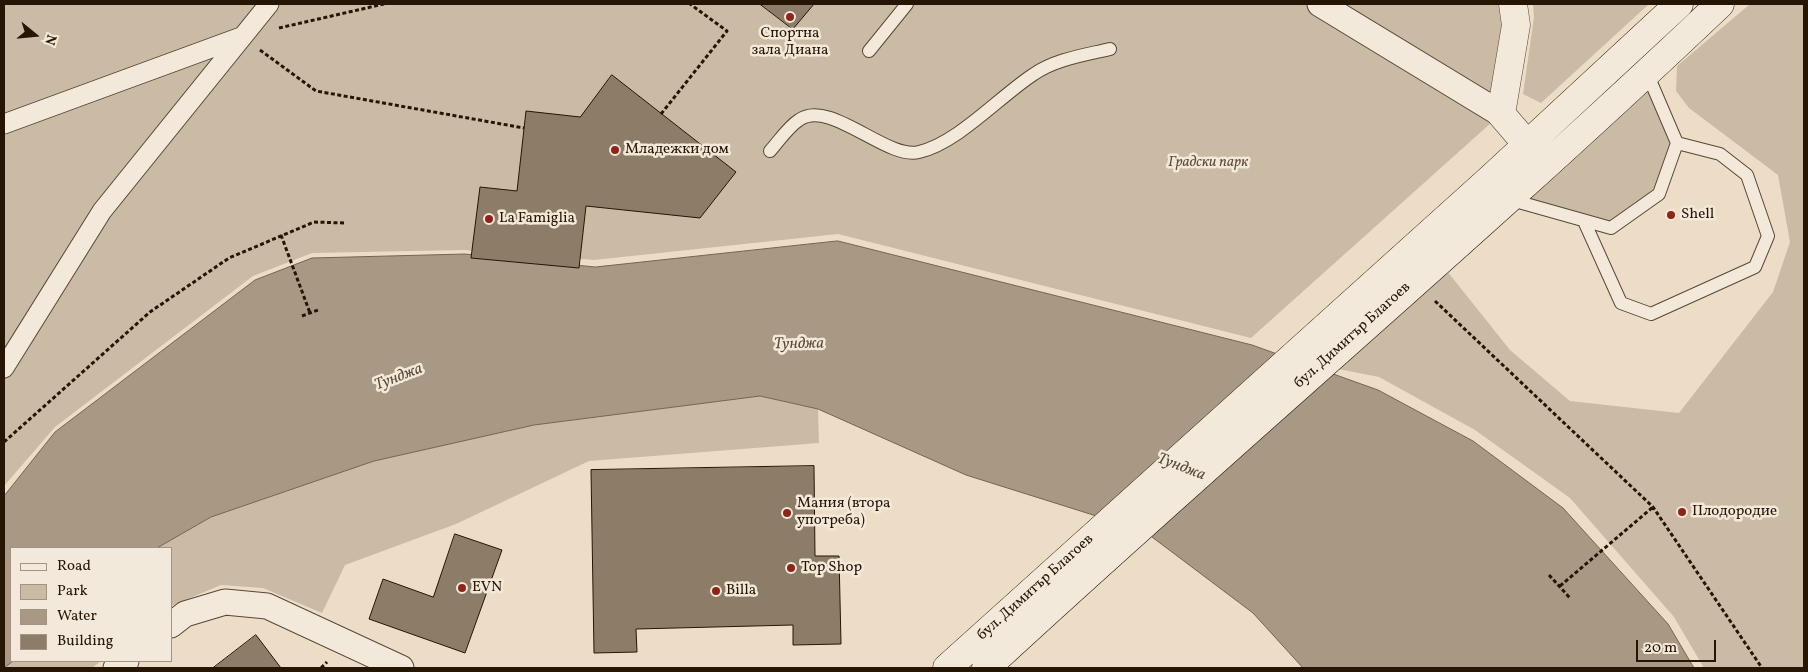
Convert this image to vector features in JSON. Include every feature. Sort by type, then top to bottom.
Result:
[{"type":"main road","points":[[1513,4],[1516,24],[1501,114],[1545,165]]},
{"type":"main road","name":"бул. Димитър Благоев","points":[[947,668],[1083,562],[1405,274],[1527,144],[1679,4]]},
{"type":"main road","name":"бул. Димитър Благоев","points":[[1405,274],[1508,199],[1648,73],[1720,4]]},
{"type":"main road","name":"бул. Димитър Благоев","points":[[986,668],[1083,562]]},
{"type":"street","points":[[4,368],[102,211],[269,4]]},
{"type":"street","points":[[1320,4],[1501,114]]},
{"type":"street","points":[[4,124],[242,36]]},
{"type":"street","points":[[172,624],[185,614],[225,602],[267,606],[401,668]]},
{"type":"lane","points":[[869,51],[907,4]]},
{"type":"lane","points":[[770,150],[800,119],[821,115],[844,123],[893,149],[917,153],[943,143],[1036,73],[1073,57],[1110,49]]},
{"type":"lane","points":[[1508,199],[1611,228],[1659,194],[1677,143],[1648,73]]},
{"type":"lane","points":[[1584,221],[1621,303],[1651,314],[1755,267],[1768,236],[1746,176],[1720,154],[1677,143]]},
{"type":"path","points":[[242,36],[384,4]]},
{"type":"path","points":[[661,114],[727,31],[690,4]]},
{"type":"path","points":[[242,36],[316,91],[524,128]]},
{"type":"path","points":[[4,442],[150,312],[229,258],[314,222],[345,223]]},
{"type":"path","points":[[281,235],[310,313]]},
{"type":"path","points":[[1405,274],[1653,507],[1762,668]]},
{"type":"path","points":[[302,316],[318,310]]},
{"type":"path","points":[[1560,586],[1653,507]]},
{"type":"path","points":[[1548,575],[1570,598]]},
{"type":"green space","name":"Градски парк","points":[[4,4],[1513,4],[1501,114],[1251,338],[838,234],[594,260],[464,250],[312,253],[253,276],[55,427],[4,486]]},
{"type":"green space","points":[[1533,4],[1649,4],[1541,103],[1523,94],[1534,17]]},
{"type":"green space","points":[[1750,4],[1804,4],[1804,668],[1704,668],[1674,617],[1570,498],[1475,430],[1379,377],[1328,367],[1447,271],[1510,350],[1570,401],[1679,413],[1773,292],[1790,242],[1778,175],[1689,108],[1676,91],[1677,66]]},
{"type":"green space","points":[[1647,73],[1677,143],[1659,194],[1611,228],[1508,199]]},
{"type":"green space","points":[[760,396],[818,409],[819,443],[589,461],[456,524],[345,565],[322,613],[263,588],[221,585],[172,606],[172,547],[159,547],[211,517],[374,461],[534,425]]},
{"type":"green space","points":[[12,662],[100,662],[92,668],[5,668]]},
{"type":"water","name":"Тунджа","points":[[838,241],[1252,345],[1378,390],[1473,441],[1563,508],[1668,624],[1694,668],[1303,668],[1253,613],[1144,531],[966,475],[818,409],[760,396],[534,425],[374,461],[211,517],[159,547],[10,547],[10,662],[12,662],[4,668],[4,496],[55,432],[255,280],[312,258],[465,254],[595,267]]},
{"type":"building","name":"Спортна зала Диана","points":[[760,4],[814,4],[793,29]]},
{"type":"building","name":"Младежки дом","points":[[612,75],[736,172],[700,218],[586,206],[579,268],[471,258],[480,187],[517,191],[526,111],[580,117]]},
{"type":"building","name":"Billa","points":[[814,466],[815,556],[839,556],[841,644],[793,645],[793,625],[636,629],[637,652],[594,653],[591,470]]},
{"type":"building","name":"EVN","points":[[455,534],[502,550],[465,653],[369,619],[383,579],[433,597]]},
{"type":"building","points":[[256,635],[281,668],[213,668]]},
{"type":"place","name":"Спортна зала Диана","points":[[790,17]]},
{"type":"place","name":"Младежки дом","points":[[615,150]]},
{"type":"place","name":"Shell","points":[[1671,215]]},
{"type":"place","name":"La Famiglia","points":[[489,219]]},
{"type":"place","name":"Плодородие","points":[[1682,512]]},
{"type":"place","name":"Мания (втора употреба)","points":[[787,513]]},
{"type":"place","name":"Top Shop","points":[[791,568]]},
{"type":"place","name":"EVN","points":[[462,588]]},
{"type":"place","name":"Billa","points":[[716,591]]}]
